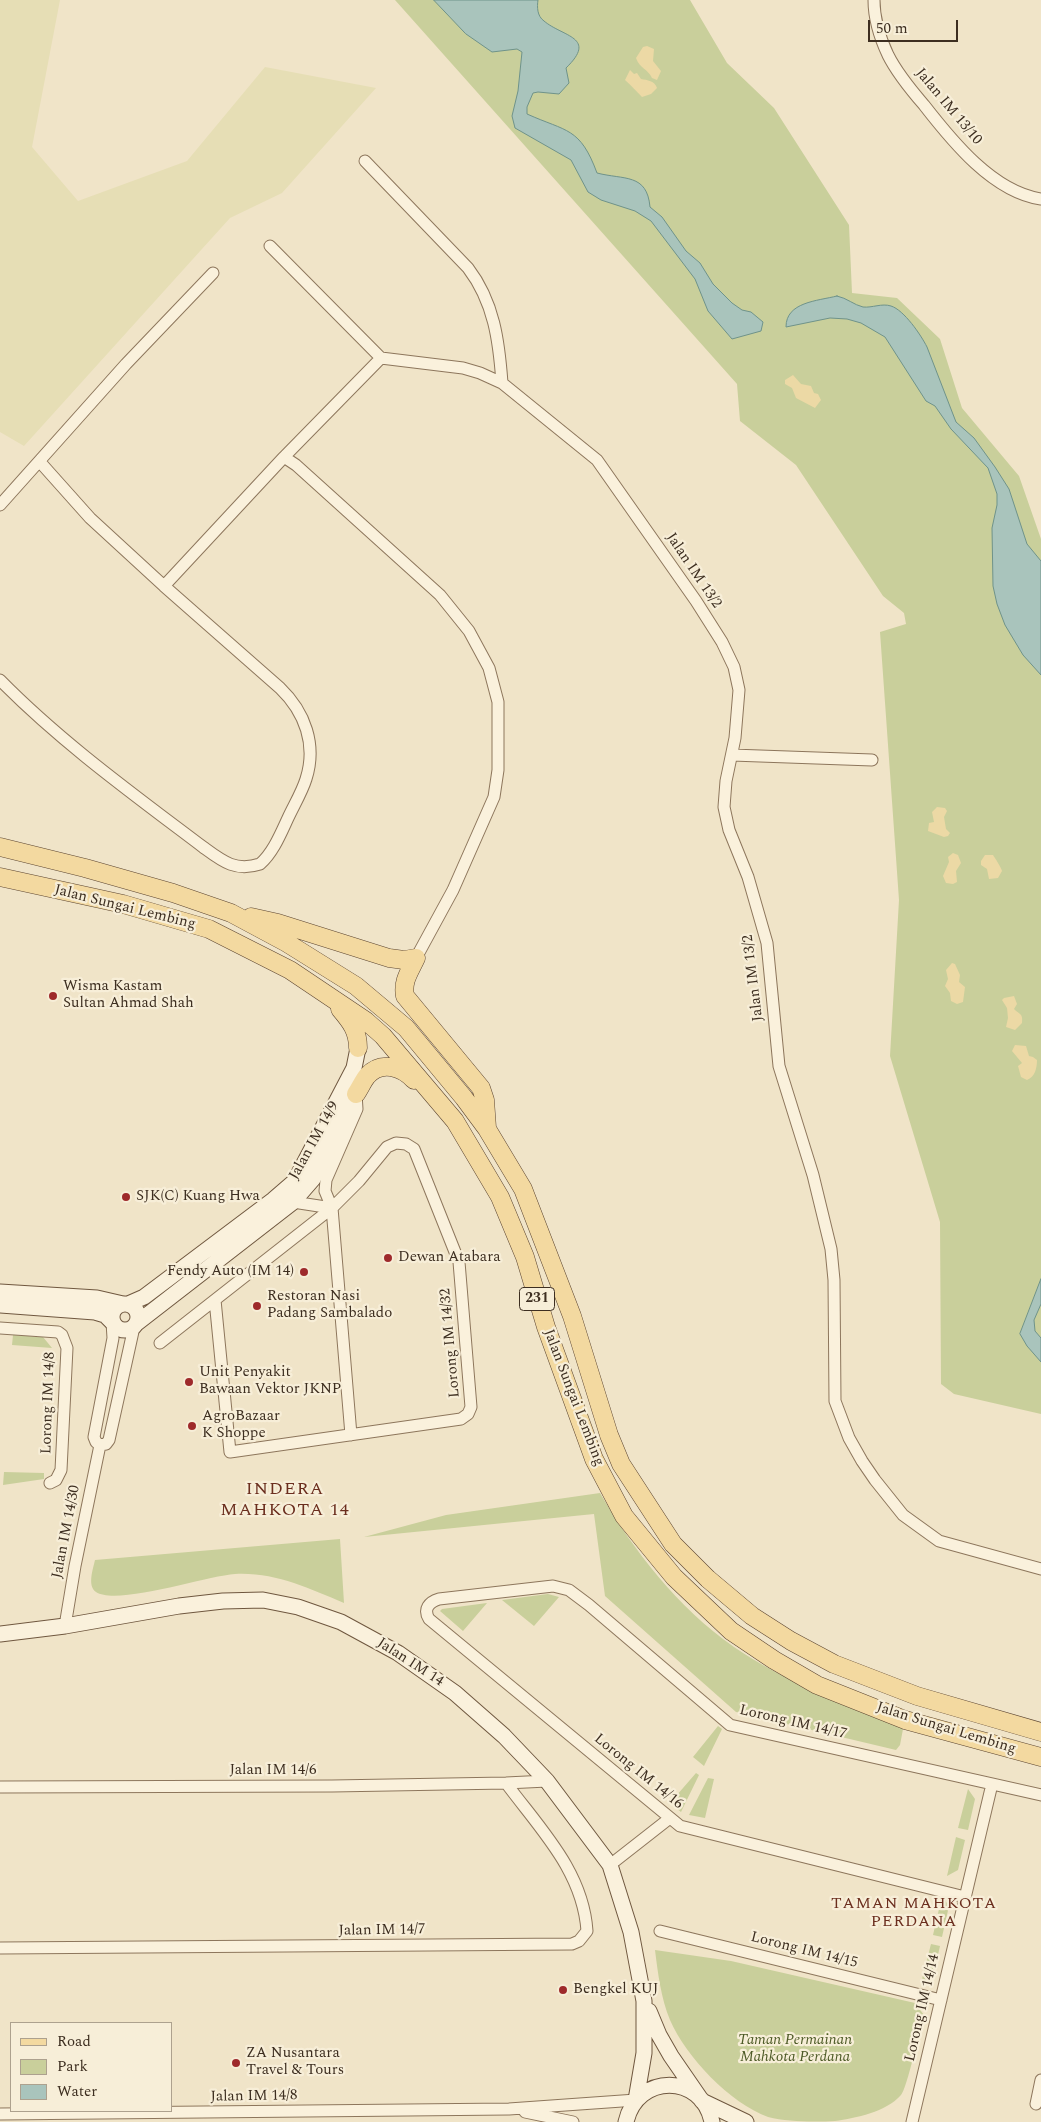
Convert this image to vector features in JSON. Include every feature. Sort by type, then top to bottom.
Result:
[{"type":"main road","name":"Jalan Sungai Lembing","points":[[0,847],[85,868],[173,893],[231,913],[286,942],[356,986],[406,1028],[487,1129],[523,1189],[572,1316],[609,1436],[622,1464],[673,1544],[708,1579],[752,1616],[791,1641],[834,1664],[917,1696],[1041,1732]]},
{"type":"main road","name":"Jalan Sungai Lembing","points":[[0,877],[123,904],[209,929],[290,970],[366,1021],[383,1036],[455,1121],[500,1197],[525,1257],[546,1327],[594,1459],[624,1516],[674,1577],[731,1631],[774,1660],[817,1685],[905,1720],[1041,1757]]},
{"type":"main road","points":[[231,913],[278,922],[389,958],[404,960],[416,958]]},
{"type":"main road","points":[[416,958],[405,980],[403,988],[405,996],[482,1088],[485,1100],[487,1129]]},
{"type":"main road","points":[[330,996],[352,1024],[358,1039],[358,1048]]},
{"type":"main road","points":[[356,1094],[367,1076],[372,1072],[387,1067],[399,1068],[414,1079],[455,1121]]},
{"type":"street","name":"Jalan IM 13/10","points":[[874,0],[874,13],[889,56],[911,90],[940,125],[960,148],[992,176],[1015,190],[1041,199]]},
{"type":"street","points":[[365,161],[468,268],[479,282],[491,309],[496,330],[500,350],[502,383]]},
{"type":"street","points":[[164,586],[381,358],[270,246]]},
{"type":"street","points":[[0,506],[126,364],[212,273]]},
{"type":"street","name":"Jalan IM 13/2","points":[[381,358],[463,368],[502,383],[597,460],[722,642],[734,667],[739,690],[738,714],[726,781],[724,807],[728,830],[750,885],[767,943],[779,1066],[813,1175],[831,1249],[834,1280],[836,1401],[846,1429],[862,1461],[890,1500],[904,1515],[939,1541],[1041,1569]]},
{"type":"street","points":[[284,458],[296,465],[440,595],[469,631],[489,668],[498,702],[498,770],[494,797],[453,890],[416,958]]},
{"type":"street","points":[[0,680],[101,770],[208,851],[238,867],[260,864],[280,834],[306,780],[310,759],[308,735],[303,716],[293,701],[90,518],[40,462]]},
{"type":"street","points":[[732,755],[872,760]]},
{"type":"street","name":"Jalan IM 14/9","points":[[125,1304],[144,1297],[273,1200],[295,1181],[354,1068],[358,1048]]},
{"type":"street","points":[[215,1300],[230,1452],[351,1435],[332,1208],[325,1191],[326,1180],[357,1109],[356,1094]]},
{"type":"street","name":"Jalan IM 14/9","points":[[136,1325],[293,1202],[313,1179],[356,1094]]},
{"type":"street","name":"Lorong IM 14/32","points":[[332,1208],[359,1181],[387,1147],[396,1143],[406,1144],[414,1149],[459,1262],[472,1407],[468,1414],[461,1419],[351,1435]]},
{"type":"street","points":[[293,1202],[332,1208]]},
{"type":"street","points":[[160,1343],[332,1208]]},
{"type":"street","points":[[0,1292],[97,1298],[125,1304],[136,1310],[138,1318],[136,1325],[122,1331],[105,1315],[95,1312],[0,1305]]},
{"type":"street","points":[[112,1322],[112,1313],[118,1306],[125,1304]]},
{"type":"street","name":"Jalan IM 14/30","points":[[100,1445],[94,1437],[113,1338],[112,1322]]},
{"type":"street","name":"Jalan IM 14/30","points":[[100,1445],[106,1444],[109,1440],[136,1325]]},
{"type":"street","name":"Lorong IM 14/8","points":[[0,1328],[48,1331],[62,1335],[67,1348],[61,1470],[56,1480],[50,1483]]},
{"type":"street","name":"Jalan IM 14/30","points":[[64,1626],[100,1445]]},
{"type":"street","name":"Lorong IM 14/17","points":[[426,1609],[430,1603],[439,1599],[553,1586],[565,1588],[573,1592],[730,1724],[1041,1795]]},
{"type":"street","name":"Jalan IM 14","points":[[0,1634],[223,1601],[262,1600],[298,1607],[341,1622],[398,1653],[454,1693],[504,1736],[547,1780],[610,1865],[632,1932],[644,2001]]},
{"type":"street","name":"Lorong IM 14/16","points":[[426,1609],[429,1620],[680,1826],[965,1897]]},
{"type":"street","name":"Jalan IM 14/6","points":[[0,1787],[506,1783],[547,1780]]},
{"type":"street","name":"Jalan IM 14/7","points":[[0,1948],[572,1944],[579,1941],[587,1931],[580,1895],[572,1875],[564,1858],[506,1783]]},
{"type":"street","name":"Lorong IM 14/14","points":[[912,2122],[992,1784]]},
{"type":"street","points":[[610,1865],[670,1818]]},
{"type":"street","name":"Lorong IM 14/15","points":[[660,1931],[941,2000]]},
{"type":"street","points":[[626,2122],[636,2100],[644,2053],[644,2001]]},
{"type":"street","points":[[644,2001],[659,2035],[671,2056],[707,2108],[712,2122]]},
{"type":"street","points":[[1036,2104],[1041,2080]]},
{"type":"street","points":[[636,2100],[649,2090],[664,2085],[686,2088],[702,2101],[746,2122]]},
{"type":"street","name":"Jalan IM 14/8","points":[[0,2114],[509,2109],[636,2100]]},
{"type":"street","name":"Jalan IM 14/8","points":[[509,2109],[573,2122]]},
{"type":"shaded area","points":[[0,0],[60,0],[32,147],[78,201],[187,161],[265,67],[376,88],[282,193],[230,218],[24,446],[0,432]]},
{"type":"green space","points":[[395,0],[690,0],[727,63],[774,108],[849,225],[852,293],[897,298],[940,339],[962,408],[1019,476],[1041,539],[1041,1414],[954,1394],[941,1384],[940,1222],[890,1056],[899,900],[880,632],[906,624],[904,613],[883,596],[796,465],[740,421],[737,384]]},
{"type":"green space","points":[[13,1335],[43,1337],[52,1348],[12,1345]]},
{"type":"green space","points":[[4,1472],[44,1473],[44,1479],[3,1485]]},
{"type":"green space","points":[[600,1493],[627,1536],[658,1577],[713,1631],[753,1659],[793,1681],[898,1725],[903,1729],[900,1745],[896,1750],[736,1712],[605,1596],[594,1514],[364,1537],[446,1515]]},
{"type":"green space","points":[[340,1539],[344,1603],[291,1582],[250,1574],[222,1576],[142,1593],[122,1595],[107,1595],[96,1592],[91,1582],[95,1560]]},
{"type":"green space","points":[[548,1594],[559,1597],[534,1626],[502,1600]]},
{"type":"green space","points":[[487,1603],[463,1631],[440,1611],[442,1609]]},
{"type":"green space","points":[[718,1726],[722,1729],[704,1766],[693,1757]]},
{"type":"green space","points":[[696,1773],[699,1775],[681,1812],[670,1803]]},
{"type":"green space","points":[[708,1778],[714,1779],[705,1818],[689,1815]]},
{"type":"green space","points":[[968,1789],[975,1799],[968,1830],[958,1828]]},
{"type":"green space","points":[[956,1837],[965,1840],[958,1870],[947,1876]]},
{"type":"green space","points":[[942,1896],[949,1906],[942,1937],[933,1935]]},
{"type":"green space","points":[[931,1944],[940,1946],[933,1977],[921,1983]]},
{"type":"green space","name":"Taman Permainan Mahkota Perdana","points":[[655,1950],[731,1961],[915,2003],[924,2015],[904,2090],[895,2101],[879,2110],[835,2121],[784,2120],[768,2117],[754,2110],[739,2101],[711,2077],[698,2063],[677,2034],[664,2003]]},
{"type":"sand","points":[[647,46],[654,49],[653,61],[661,71],[657,80],[652,78],[636,58],[643,47]]},
{"type":"sand","points":[[630,70],[634,74],[637,73],[641,79],[653,82],[657,88],[651,94],[642,97],[625,80]]},
{"type":"sand","points":[[793,375],[801,384],[811,386],[814,393],[818,394],[821,400],[815,408],[796,398],[792,388],[785,384],[785,380]]},
{"type":"sand","points":[[937,807],[945,808],[947,811],[944,817],[946,829],[950,833],[948,836],[944,837],[928,831],[929,823],[934,822],[932,812]]},
{"type":"sand","points":[[953,853],[958,855],[961,863],[956,871],[957,882],[953,884],[946,883],[943,876],[949,862],[948,857]]},
{"type":"sand","points":[[985,855],[993,855],[999,865],[1002,871],[998,878],[989,879],[987,869],[981,865]]},
{"type":"sand","points":[[952,963],[955,964],[960,975],[959,982],[965,987],[963,1002],[957,1004],[951,1001],[950,993],[945,986],[948,979],[946,970]]},
{"type":"sand","points":[[1014,996],[1017,1004],[1014,1009],[1022,1017],[1022,1023],[1015,1030],[1006,1027],[1008,1018],[1007,1008],[1002,1000]]},
{"type":"sand","points":[[1015,1045],[1026,1046],[1029,1056],[1037,1060],[1035,1072],[1027,1080],[1021,1077],[1018,1066],[1022,1063],[1012,1051]]},
{"type":"water","points":[[434,0],[538,0],[540,17],[574,39],[578,44],[579,50],[566,68],[569,83],[559,94],[533,93],[527,107],[527,114],[571,133],[585,147],[597,173],[625,178],[639,183],[648,196],[650,207],[662,217],[686,251],[700,263],[713,284],[732,303],[742,310],[751,312],[763,322],[761,331],[732,339],[708,311],[695,279],[651,221],[635,211],[601,200],[588,192],[571,160],[515,128],[512,116],[518,91],[522,52],[517,49],[492,52],[466,34]]},
{"type":"water","points":[[837,296],[863,307],[891,306],[907,318],[927,347],[956,422],[974,438],[1009,489],[1027,544],[1041,561],[1041,675],[1023,655],[1005,625],[997,604],[993,586],[992,528],[997,505],[997,494],[988,468],[951,429],[935,406],[926,401],[885,337],[861,323],[847,319],[830,318],[786,327],[787,319],[791,312],[797,308],[812,301]]},
{"type":"water","points":[[1041,1279],[1041,1304],[1034,1320],[1035,1331],[1041,1338],[1041,1362],[1027,1346],[1020,1334]]},
{"type":"place","name":"Wisma Kastam Sultan Ahmad Shah","points":[[53,996]]},
{"type":"place","name":"SJK(C) Kuang Hwa","points":[[126,1197]]},
{"type":"place","name":"Dewan Atabara","points":[[388,1258]]},
{"type":"place","name":"Fendy Auto (IM 14)","points":[[304,1272]]},
{"type":"place","name":"Restoran Nasi Padang Sambalado","points":[[257,1306]]},
{"type":"place","name":"Unit Penyakit Bawaan Vektor JKNP","points":[[189,1382]]},
{"type":"place","name":"AgroBazaar K Shoppe","points":[[192,1426]]},
{"type":"place","name":"Bengkel KUJ","points":[[563,1990]]},
{"type":"place","name":"ZA Nusantara Travel & Tours","points":[[236,2063]]},
{"type":"district","name":"INDERA MAHKOTA 14","points":[[285,1500]]},
{"type":"district","name":"TAMAN MAHKOTA PERDANA","points":[[914,1914]]}]
